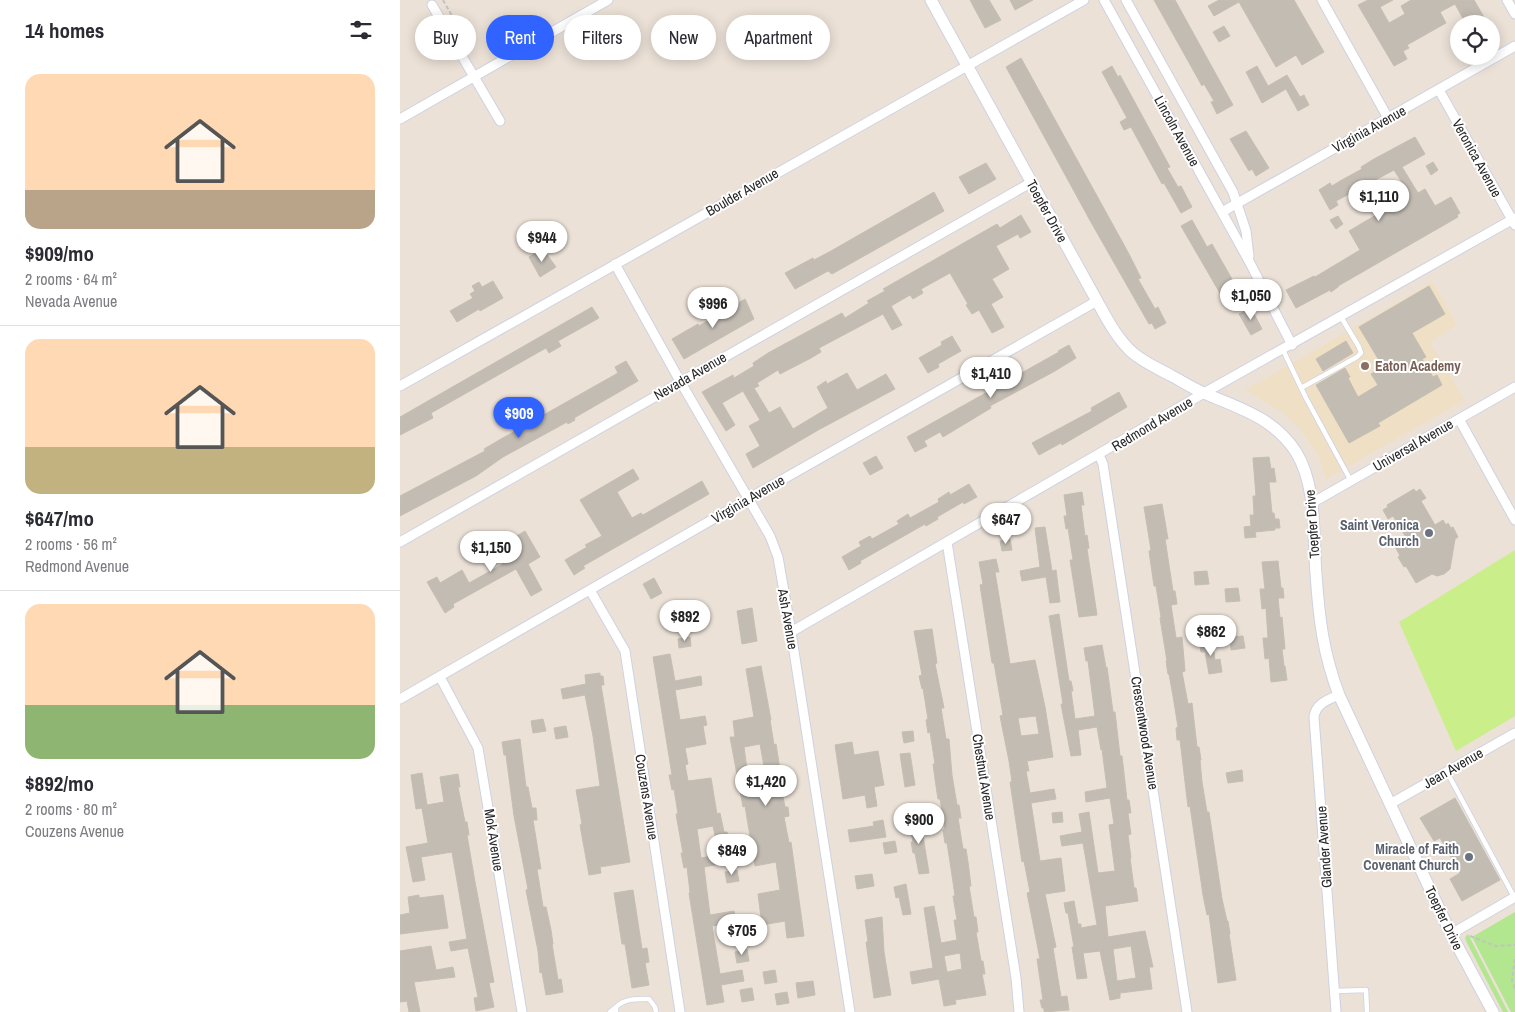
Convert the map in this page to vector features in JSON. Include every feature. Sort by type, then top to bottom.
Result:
[{"type":"street","points":[[400,119],[608,0]]},
{"type":"street","name":"Toepfer Drive","points":[[931,0],[1114,331],[1134,354],[1204,393],[1266,421],[1280,432],[1297,452],[1308,481],[1312,502],[1319,610],[1322,639],[1329,668],[1339,696],[1451,934],[1493,1012]]},
{"type":"street","name":"Boulder Avenue","points":[[400,386],[1084,0]]},
{"type":"street","name":"Lincoln Avenue","points":[[1104,0],[1249,261],[1292,344]]},
{"type":"street","name":"Lincoln Avenue","points":[[1126,0],[1233,192],[1246,231],[1249,261]]},
{"type":"street","points":[[1322,0],[1388,118]]},
{"type":"street","points":[[1507,0],[1515,14]]},
{"type":"street","points":[[431,3],[500,121]]},
{"type":"street","name":"Virginia Avenue","points":[[1222,212],[1515,46]]},
{"type":"street","name":"Veronica Avenue","points":[[1439,90],[1514,221]]},
{"type":"street","name":"Nevada Avenue","points":[[400,542],[1032,182]]},
{"type":"street","name":"Redmond Avenue","points":[[791,632],[1204,393],[1514,221]]},
{"type":"street","name":"Ash Avenue","points":[[615,264],[680,382],[770,536],[778,557],[850,1012]]},
{"type":"street","name":"Virginia Avenue","points":[[400,700],[748,499],[1097,301]]},
{"type":"street","name":"Universal Avenue","points":[[1312,502],[1515,387]]},
{"type":"street","points":[[1459,419],[1515,520]]},
{"type":"street","name":"Crescentwood Avenue","points":[[1099,455],[1103,464],[1187,1012]]},
{"type":"street","name":"Chestnut Avenue","points":[[947,542],[1014,968],[1019,1012]]},
{"type":"street","name":"Couzens Avenue","points":[[590,590],[624,651],[680,1012]]},
{"type":"street","name":"Mok Avenue","points":[[440,677],[478,748],[522,1012]]},
{"type":"street","name":"Glander Avenue","points":[[1336,1012],[1314,716],[1315,710],[1321,704],[1339,696]]},
{"type":"street","name":"Jean Avenue","points":[[1390,804],[1515,732]]},
{"type":"street","points":[[1451,934],[1515,897]]},
{"type":"lane","points":[[1301,388],[1361,353],[1341,317]]},
{"type":"lane","points":[[1282,350],[1351,481]]},
{"type":"lane","points":[[1447,772],[1515,897]]},
{"type":"lane","points":[[1335,991],[1366,990],[1367,1012]]},
{"type":"lane","points":[[610,1012],[616,1009],[620,1002],[649,999],[656,1012]]},
{"type":"path","points":[[443,0],[452,15]]},
{"type":"path","points":[[1470,936],[1496,946],[1515,946]]},
{"type":"path","points":[[1515,960],[1512,980],[1515,988]]},
{"type":"shaded area","name":"Eaton Academy","points":[[1433,282],[1457,325],[1430,342],[1465,400],[1326,479],[1318,455],[1299,428],[1284,413],[1245,390]]},
{"type":"green space","points":[[1515,550],[1515,716],[1456,751],[1399,622]]},
{"type":"green space","points":[[1515,912],[1515,1012],[1511,1012],[1472,937]]},
{"type":"green space","points":[[1468,934],[1508,1012],[1503,1012],[1467,943],[1465,938]]},
{"type":"building","points":[[970,0],[989,0],[1001,20],[985,28]]},
{"type":"building","points":[[1010,0],[1033,0],[1015,10]]},
{"type":"building","points":[[1154,0],[1175,0],[1233,105],[1217,114],[1211,102],[1214,101],[1204,84],[1202,86]]},
{"type":"building","points":[[1219,0],[1294,0],[1324,52],[1302,65],[1296,55],[1276,67],[1239,2],[1214,16],[1208,6]]},
{"type":"building","points":[[1368,0],[1393,0],[1380,7],[1389,23],[1405,14],[1401,6],[1411,0],[1474,0],[1483,15],[1461,15],[1455,4],[1440,12],[1446,23],[1407,45],[1409,48],[1403,51],[1407,59],[1394,66],[1358,5]]},
{"type":"building","points":[[1224,26],[1230,36],[1219,42],[1213,32]]},
{"type":"building","points":[[1021,58],[1129,254],[1141,278],[1138,279],[1155,309],[1158,307],[1166,323],[1155,329],[1152,323],[1149,324],[1092,224],[1006,67]]},
{"type":"building","points":[[1112,66],[1118,77],[1120,75],[1170,167],[1167,168],[1178,187],[1181,186],[1192,207],[1181,213],[1164,183],[1162,184],[1131,127],[1124,130],[1120,122],[1127,118],[1102,72]]},
{"type":"building","points":[[1257,66],[1268,86],[1287,75],[1300,97],[1304,95],[1309,105],[1298,111],[1286,89],[1262,103],[1246,72]]},
{"type":"building","points":[[1246,131],[1269,168],[1256,176],[1252,169],[1249,171],[1230,139]]},
{"type":"building","points":[[1415,137],[1425,154],[1402,167],[1418,193],[1425,189],[1435,206],[1451,197],[1460,213],[1457,215],[1458,217],[1338,286],[1331,292],[1330,290],[1296,308],[1286,290],[1315,277],[1360,250],[1349,231],[1410,195],[1394,170],[1336,201],[1338,205],[1330,210],[1319,190],[1330,183],[1332,186],[1362,169],[1361,167],[1374,159]]},
{"type":"building","points":[[1433,162],[1438,170],[1431,175],[1426,166]]},
{"type":"building","points":[[986,163],[996,179],[969,194],[959,177]]},
{"type":"building","points":[[934,192],[944,211],[832,274],[828,271],[795,289],[785,273],[831,251]]},
{"type":"building","points":[[1021,215],[1031,232],[1020,238],[1018,234],[996,246],[1009,269],[992,279],[1003,297],[991,304],[1004,327],[992,333],[979,310],[972,314],[950,273],[921,289],[923,293],[913,299],[910,295],[891,306],[902,325],[892,330],[883,314],[819,348],[821,352],[811,358],[780,374],[778,370],[757,383],[759,386],[754,388],[769,413],[780,407],[793,429],[828,408],[817,387],[826,381],[827,384],[847,373],[857,390],[886,374],[895,389],[820,429],[753,468],[746,454],[760,446],[749,426],[760,420],[743,391],[722,403],[735,425],[726,431],[702,392],[733,375],[734,378],[754,366],[753,363],[768,353],[842,313],[845,318],[869,303],[867,301],[885,291],[883,289],[997,224],[1000,228]]},
{"type":"building","points":[[1338,216],[1343,224],[1336,229],[1330,220]]},
{"type":"building","points":[[1192,220],[1207,247],[1212,244],[1232,279],[1229,280],[1233,288],[1221,295],[1181,226]]},
{"type":"building","points":[[543,249],[556,267],[540,277],[529,257]]},
{"type":"building","points":[[493,281],[503,298],[457,322],[450,311],[473,298],[470,294],[475,291],[472,286],[479,282],[482,287]]},
{"type":"building","points":[[1429,286],[1445,314],[1412,333],[1426,357],[1422,359],[1433,377],[1437,375],[1442,385],[1378,423],[1380,426],[1349,443],[1316,385],[1345,368],[1358,397],[1378,385],[1371,374],[1383,367],[1359,327]]},
{"type":"building","points":[[745,299],[754,319],[684,359],[672,339],[698,324],[699,326]]},
{"type":"building","points":[[592,307],[599,318],[558,341],[561,346],[549,353],[546,348],[431,413],[433,418],[400,435],[400,417]]},
{"type":"building","points":[[1251,308],[1262,329],[1251,335],[1239,314]]},
{"type":"building","points":[[952,336],[961,351],[938,364],[939,367],[928,373],[919,358],[942,345],[941,342]]},
{"type":"building","points":[[1346,341],[1353,353],[1323,371],[1316,359]]},
{"type":"building","points":[[1069,345],[1076,358],[990,406],[991,408],[943,437],[940,432],[924,441],[927,446],[915,452],[907,437]]},
{"type":"building","points":[[626,361],[638,381],[574,418],[575,420],[568,424],[567,422],[503,457],[476,476],[400,516],[400,496],[485,451],[484,449],[501,439],[618,373],[615,367]]},
{"type":"building","points":[[1119,392],[1127,407],[1062,445],[1061,443],[1039,455],[1032,443],[1092,411],[1091,408]]},
{"type":"building","points":[[876,456],[883,468],[870,475],[863,463]]},
{"type":"building","points":[[1269,457],[1271,469],[1274,468],[1276,482],[1269,482],[1272,513],[1274,513],[1275,519],[1279,519],[1280,528],[1255,532],[1256,537],[1245,538],[1244,527],[1251,526],[1250,515],[1254,515],[1253,496],[1256,496],[1253,458]]},
{"type":"building","points":[[633,469],[639,479],[617,492],[632,518],[641,513],[643,515],[702,481],[709,494],[583,566],[585,568],[574,575],[565,560],[587,547],[585,545],[602,536],[580,500]]},
{"type":"building","points":[[969,484],[977,497],[964,504],[963,502],[937,517],[938,519],[926,526],[925,524],[860,561],[861,563],[849,570],[842,557],[861,546],[859,542],[870,536],[872,539],[899,524],[897,521],[908,514],[910,518],[939,502],[938,499],[949,492],[950,495]]},
{"type":"building","name":"Saint Veronica Church","points":[[1414,489],[1416,492],[1420,489],[1426,498],[1421,501],[1435,525],[1443,520],[1446,525],[1448,523],[1451,528],[1453,527],[1458,537],[1455,539],[1450,569],[1444,574],[1437,576],[1432,574],[1416,583],[1398,557],[1400,556],[1395,546],[1407,539],[1393,516],[1388,519],[1383,510],[1388,507],[1387,505]]},
{"type":"building","points":[[1082,492],[1084,505],[1081,505],[1085,536],[1087,535],[1089,548],[1087,549],[1097,615],[1079,617],[1070,560],[1073,560],[1068,528],[1066,529],[1064,516],[1067,516],[1064,495]]},
{"type":"building","points":[[1162,504],[1168,539],[1165,539],[1173,591],[1175,591],[1177,604],[1171,605],[1176,638],[1182,637],[1185,671],[1182,672],[1188,704],[1192,703],[1197,747],[1199,747],[1201,760],[1202,782],[1207,812],[1209,812],[1222,899],[1228,921],[1236,980],[1218,983],[1209,914],[1207,915],[1203,895],[1190,806],[1188,807],[1180,740],[1177,740],[1176,728],[1178,727],[1149,551],[1151,550],[1144,507]]},
{"type":"building","points":[[1045,527],[1052,571],[1056,570],[1060,602],[1050,603],[1046,577],[1022,581],[1020,571],[1040,567],[1035,528]]},
{"type":"building","points":[[525,531],[540,557],[528,564],[542,590],[531,596],[516,569],[453,604],[454,607],[445,613],[427,582],[437,577],[440,583],[462,570],[469,583],[503,564],[495,549]]},
{"type":"building","points":[[1010,539],[1012,550],[1002,551],[1000,541]]},
{"type":"building","points":[[996,559],[999,572],[995,572],[1010,664],[1035,660],[1045,707],[1053,757],[1027,761],[1029,771],[1026,771],[1030,793],[1054,789],[1056,799],[1031,803],[1040,861],[1061,858],[1065,891],[1045,894],[1056,947],[1053,948],[1061,997],[1067,996],[1069,1010],[1044,1012],[1040,1000],[1043,1000],[1037,959],[1040,959],[1027,893],[1030,892],[1020,849],[1010,782],[1012,782],[1009,761],[1000,716],[1003,715],[994,663],[992,663],[980,585],[983,584],[979,562]],"holes":[[[1036,716],[1039,734],[1021,736],[1018,718]]]},
{"type":"building","points":[[1278,561],[1284,598],[1278,598],[1280,618],[1282,617],[1285,649],[1282,649],[1287,680],[1271,682],[1269,658],[1265,659],[1263,638],[1268,638],[1266,608],[1262,609],[1260,589],[1265,589],[1262,562]]},
{"type":"building","points":[[1207,571],[1209,584],[1195,585],[1194,572]]},
{"type":"building","points":[[654,578],[662,593],[651,599],[643,584]]},
{"type":"building","points":[[1238,588],[1240,601],[1226,602],[1225,589]]},
{"type":"building","points":[[752,608],[757,641],[742,644],[737,611]]},
{"type":"building","points":[[1059,614],[1069,681],[1071,681],[1073,691],[1071,691],[1075,719],[1095,716],[1088,661],[1086,661],[1084,648],[1102,645],[1113,712],[1115,712],[1127,800],[1129,800],[1131,813],[1128,813],[1131,834],[1128,835],[1130,858],[1134,888],[1136,888],[1138,901],[1105,906],[1108,937],[1145,931],[1153,967],[1149,967],[1152,989],[1120,993],[1120,998],[1110,1000],[1100,951],[1083,953],[1087,978],[1077,979],[1072,947],[1074,947],[1068,913],[1066,913],[1064,903],[1074,901],[1078,924],[1081,924],[1081,928],[1097,925],[1083,843],[1062,846],[1060,836],[1082,832],[1079,814],[1089,812],[1098,873],[1115,871],[1109,825],[1114,824],[1110,798],[1086,802],[1085,792],[1107,788],[1102,749],[1097,727],[1078,730],[1081,755],[1071,756],[1061,704],[1063,704],[1049,616]],"holes":[[[1131,946],[1136,978],[1117,981],[1113,949]]]},
{"type":"building","points":[[932,629],[937,663],[935,664],[944,708],[941,708],[946,739],[949,739],[952,775],[961,818],[958,818],[963,849],[966,849],[971,886],[969,886],[974,917],[976,917],[978,932],[976,932],[981,961],[983,961],[985,974],[982,974],[986,995],[955,1000],[956,1004],[944,1006],[939,979],[912,984],[910,972],[933,968],[924,908],[934,906],[941,943],[957,940],[954,920],[957,920],[953,896],[955,896],[947,843],[945,843],[940,799],[938,799],[933,764],[935,764],[930,732],[928,733],[926,720],[928,719],[923,688],[919,676],[922,675],[914,631]],"holes":[[[960,953],[962,969],[947,972],[944,956]]]},
{"type":"building","points":[[1243,636],[1245,648],[1231,650],[1230,637]]},
{"type":"building","points":[[690,637],[691,646],[679,648],[678,639]]},
{"type":"building","points":[[1212,640],[1215,660],[1220,659],[1222,672],[1209,674],[1205,652],[1201,652],[1199,641]]},
{"type":"building","points":[[670,654],[675,681],[701,676],[702,685],[675,690],[680,720],[705,716],[707,725],[703,726],[706,744],[685,748],[688,764],[685,765],[688,781],[711,778],[717,814],[720,813],[724,832],[727,832],[729,843],[717,845],[713,826],[697,829],[701,858],[724,854],[725,863],[704,867],[710,915],[734,911],[736,922],[712,926],[720,974],[742,970],[744,981],[721,985],[724,1002],[707,1005],[689,893],[687,867],[684,868],[681,853],[683,853],[676,814],[678,814],[674,789],[672,790],[669,775],[672,775],[653,657]]},
{"type":"building","points":[[761,666],[774,745],[776,744],[781,776],[779,777],[785,807],[788,807],[789,816],[784,817],[789,843],[791,842],[804,936],[787,938],[785,921],[762,925],[758,894],[780,890],[776,862],[755,866],[745,806],[743,807],[730,737],[735,737],[733,721],[754,717],[746,669]],"holes":[[[760,744],[764,766],[747,769],[744,747]]]},
{"type":"building","points":[[600,673],[600,676],[603,676],[604,685],[601,685],[630,862],[600,867],[601,873],[589,875],[576,790],[600,786],[593,736],[585,695],[563,699],[561,689],[586,684],[585,675]]},
{"type":"building","points":[[543,719],[546,731],[533,733],[531,721]]},
{"type":"building","points":[[566,726],[568,737],[556,739],[554,728]]},
{"type":"building","points":[[913,731],[914,741],[904,743],[902,732]]},
{"type":"building","points":[[520,739],[526,787],[528,787],[532,808],[536,808],[537,820],[533,820],[541,869],[537,869],[543,907],[546,907],[558,980],[561,979],[563,992],[546,995],[542,972],[540,973],[506,755],[504,755],[502,742]]},
{"type":"building","points":[[852,742],[854,755],[878,751],[884,785],[874,787],[877,806],[867,808],[865,795],[843,799],[835,745]]},
{"type":"building","points":[[910,753],[915,785],[905,787],[900,754]]},
{"type":"building","points":[[1242,770],[1243,781],[1228,783],[1226,773]]},
{"type":"building","points":[[422,773],[427,805],[444,802],[440,777],[458,774],[460,787],[458,787],[465,822],[467,822],[469,835],[467,835],[494,982],[489,983],[494,1007],[476,1011],[474,998],[478,997],[468,948],[451,951],[449,942],[467,939],[452,852],[421,857],[425,880],[413,882],[406,847],[428,843],[422,808],[416,809],[411,775]]},
{"type":"building","name":"Miracle of Faith Covenant Church","points":[[1455,798],[1500,880],[1462,901],[1450,879],[1460,873],[1440,838],[1434,841],[1420,818]]},
{"type":"building","points":[[1062,812],[1063,822],[1053,823],[1052,813]]},
{"type":"building","points":[[921,818],[929,873],[919,874],[915,853],[913,853],[909,820]]},
{"type":"building","points":[[883,820],[886,837],[850,842],[848,830],[874,826],[873,822]]},
{"type":"building","points":[[895,841],[897,852],[885,854],[883,843]]},
{"type":"building","points":[[737,870],[739,881],[727,883],[725,872]]},
{"type":"building","points":[[872,874],[874,886],[857,889],[855,876]]},
{"type":"building","points":[[906,884],[911,914],[903,915],[899,897],[896,898],[894,887]]},
{"type":"building","points":[[633,890],[642,949],[647,948],[649,962],[645,963],[649,985],[632,988],[625,944],[622,944],[614,893]]},
{"type":"building","points":[[419,895],[419,898],[443,895],[448,928],[400,934],[400,915],[410,913],[408,897]]},
{"type":"building","points":[[882,917],[884,952],[891,995],[874,998],[866,942],[868,942],[865,920]]},
{"type":"building","points":[[431,946],[436,970],[453,967],[455,977],[414,982],[420,1012],[409,1012],[407,1001],[400,1002],[400,951]]},
{"type":"building","points":[[747,949],[749,961],[737,963],[735,952]]},
{"type":"building","points":[[775,970],[777,982],[765,984],[763,972]]},
{"type":"building","points":[[813,981],[815,995],[798,998],[796,983]]},
{"type":"building","points":[[752,988],[754,1000],[742,1002],[740,990]]},
{"type":"building","points":[[787,992],[789,1003],[777,1005],[775,994]]},
{"type":"place","name":"Eaton Academy","points":[[1365,366]]},
{"type":"place","name":"Saint Veronica Church","points":[[1429,533]]},
{"type":"place","name":"Miracle of Faith Covenant Church","points":[[1469,857]]}]
